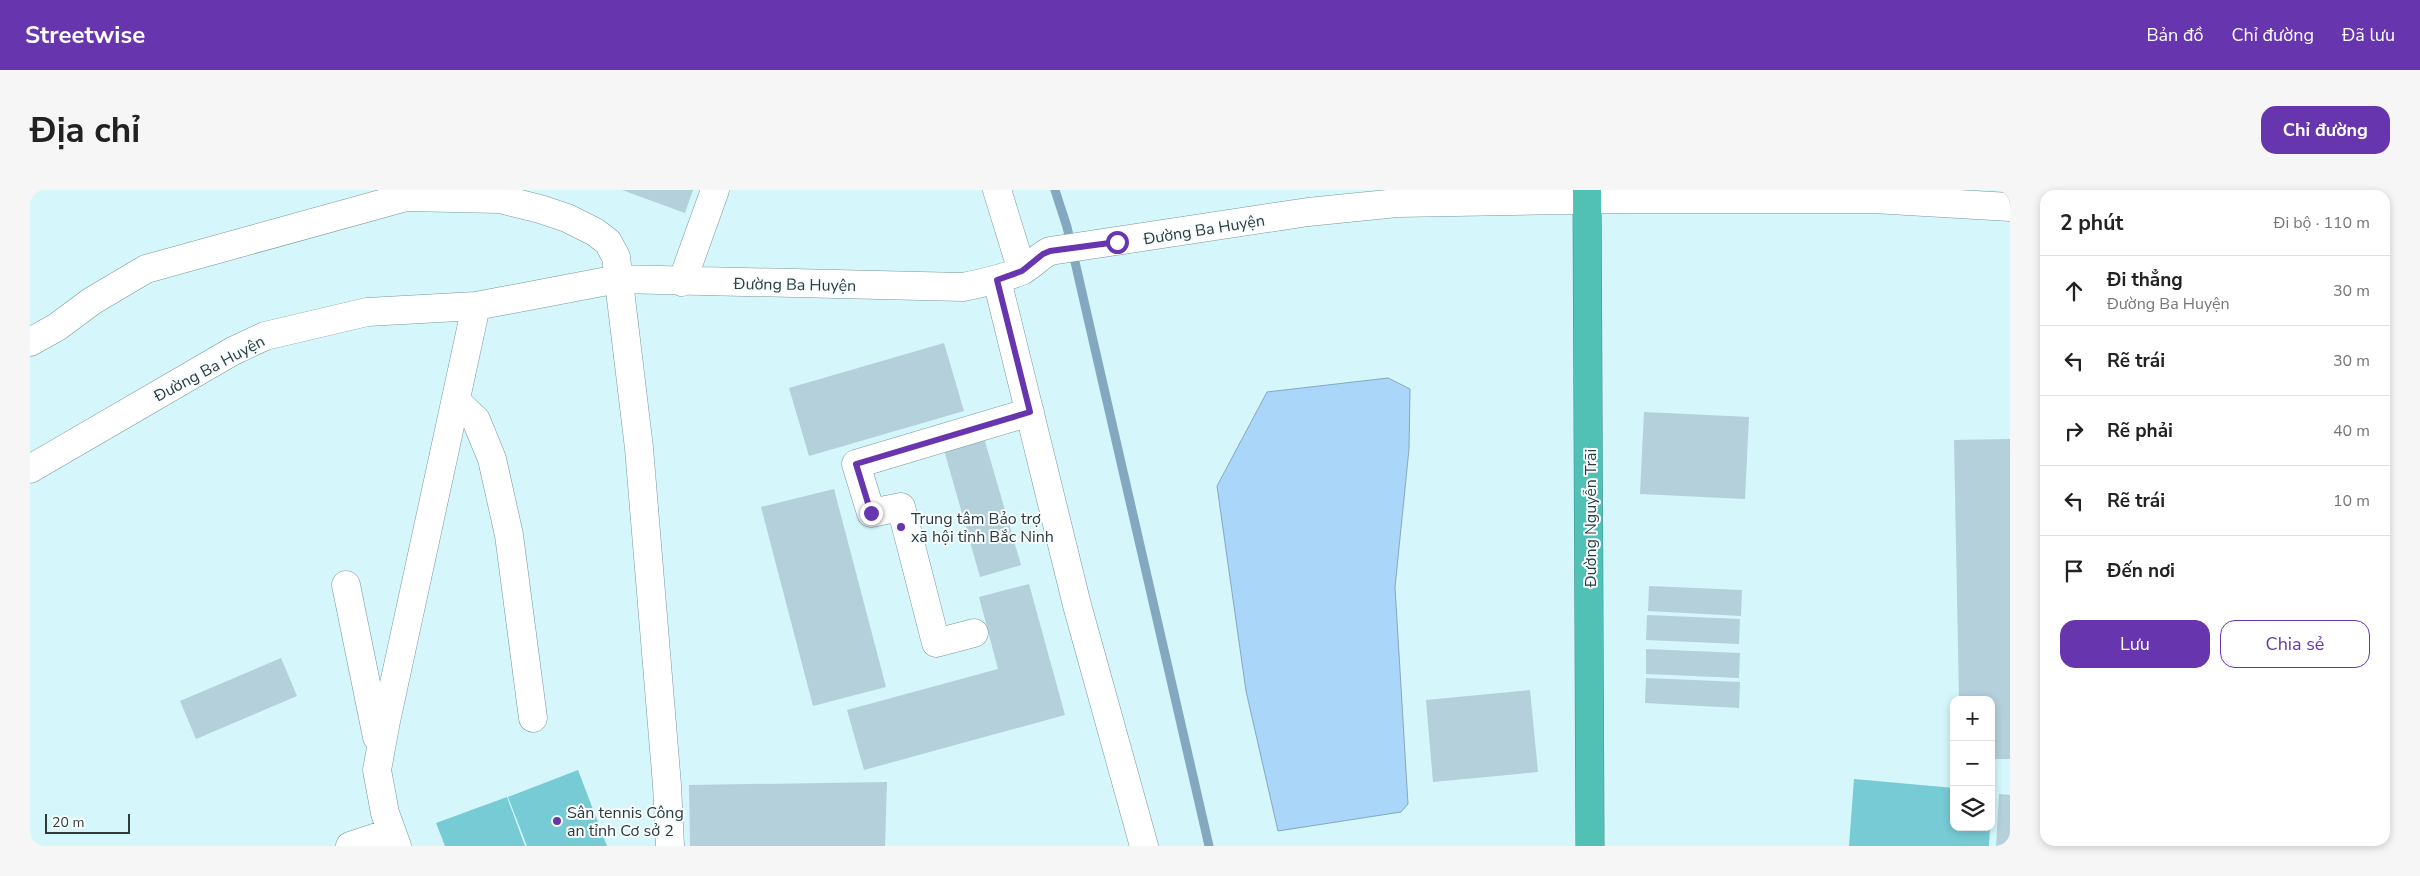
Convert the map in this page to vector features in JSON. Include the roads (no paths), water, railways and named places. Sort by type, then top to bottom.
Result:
[{"type":"highway","name":"Đường Nguyễn Trãi","points":[[1587,195],[1590,846]]},
{"type":"street","points":[[682,282],[715,190]]},
{"type":"street","points":[[997,190],[1033,262]]},
{"type":"street","name":"Đường Ba Huyện","points":[[30,469],[233,351],[265,336],[367,312],[476,306],[618,279],[682,282],[963,287],[997,280],[1033,262],[1080,246],[1117,242],[1308,212],[1397,203],[1587,195],[1873,195],[2010,207]]},
{"type":"street","points":[[30,342],[57,328],[92,300],[146,269],[406,197],[500,199],[567,218],[595,232],[608,242],[616,257],[639,448],[666,775],[670,846]]},
{"type":"street","points":[[997,280],[1077,605],[1144,846]]},
{"type":"street","points":[[350,846],[395,839],[385,813],[377,770],[476,306]]},
{"type":"street","points":[[456,401],[476,420],[492,459],[509,535],[533,718]]},
{"type":"street","points":[[974,633],[936,642],[901,507],[871,513],[856,464],[1030,412]]},
{"type":"street","points":[[346,585],[380,751]]},
{"type":"waterway","points":[[1055,190],[1067,227],[1209,846]]},
{"type":"place","name":"Trung tâm Bảo trợ xã hội tỉnh Bắc Ninh","points":[[901,527]]},
{"type":"place","name":"Sân tennis Công an tỉnh Cơ sở 2","points":[[557,821]]}]
